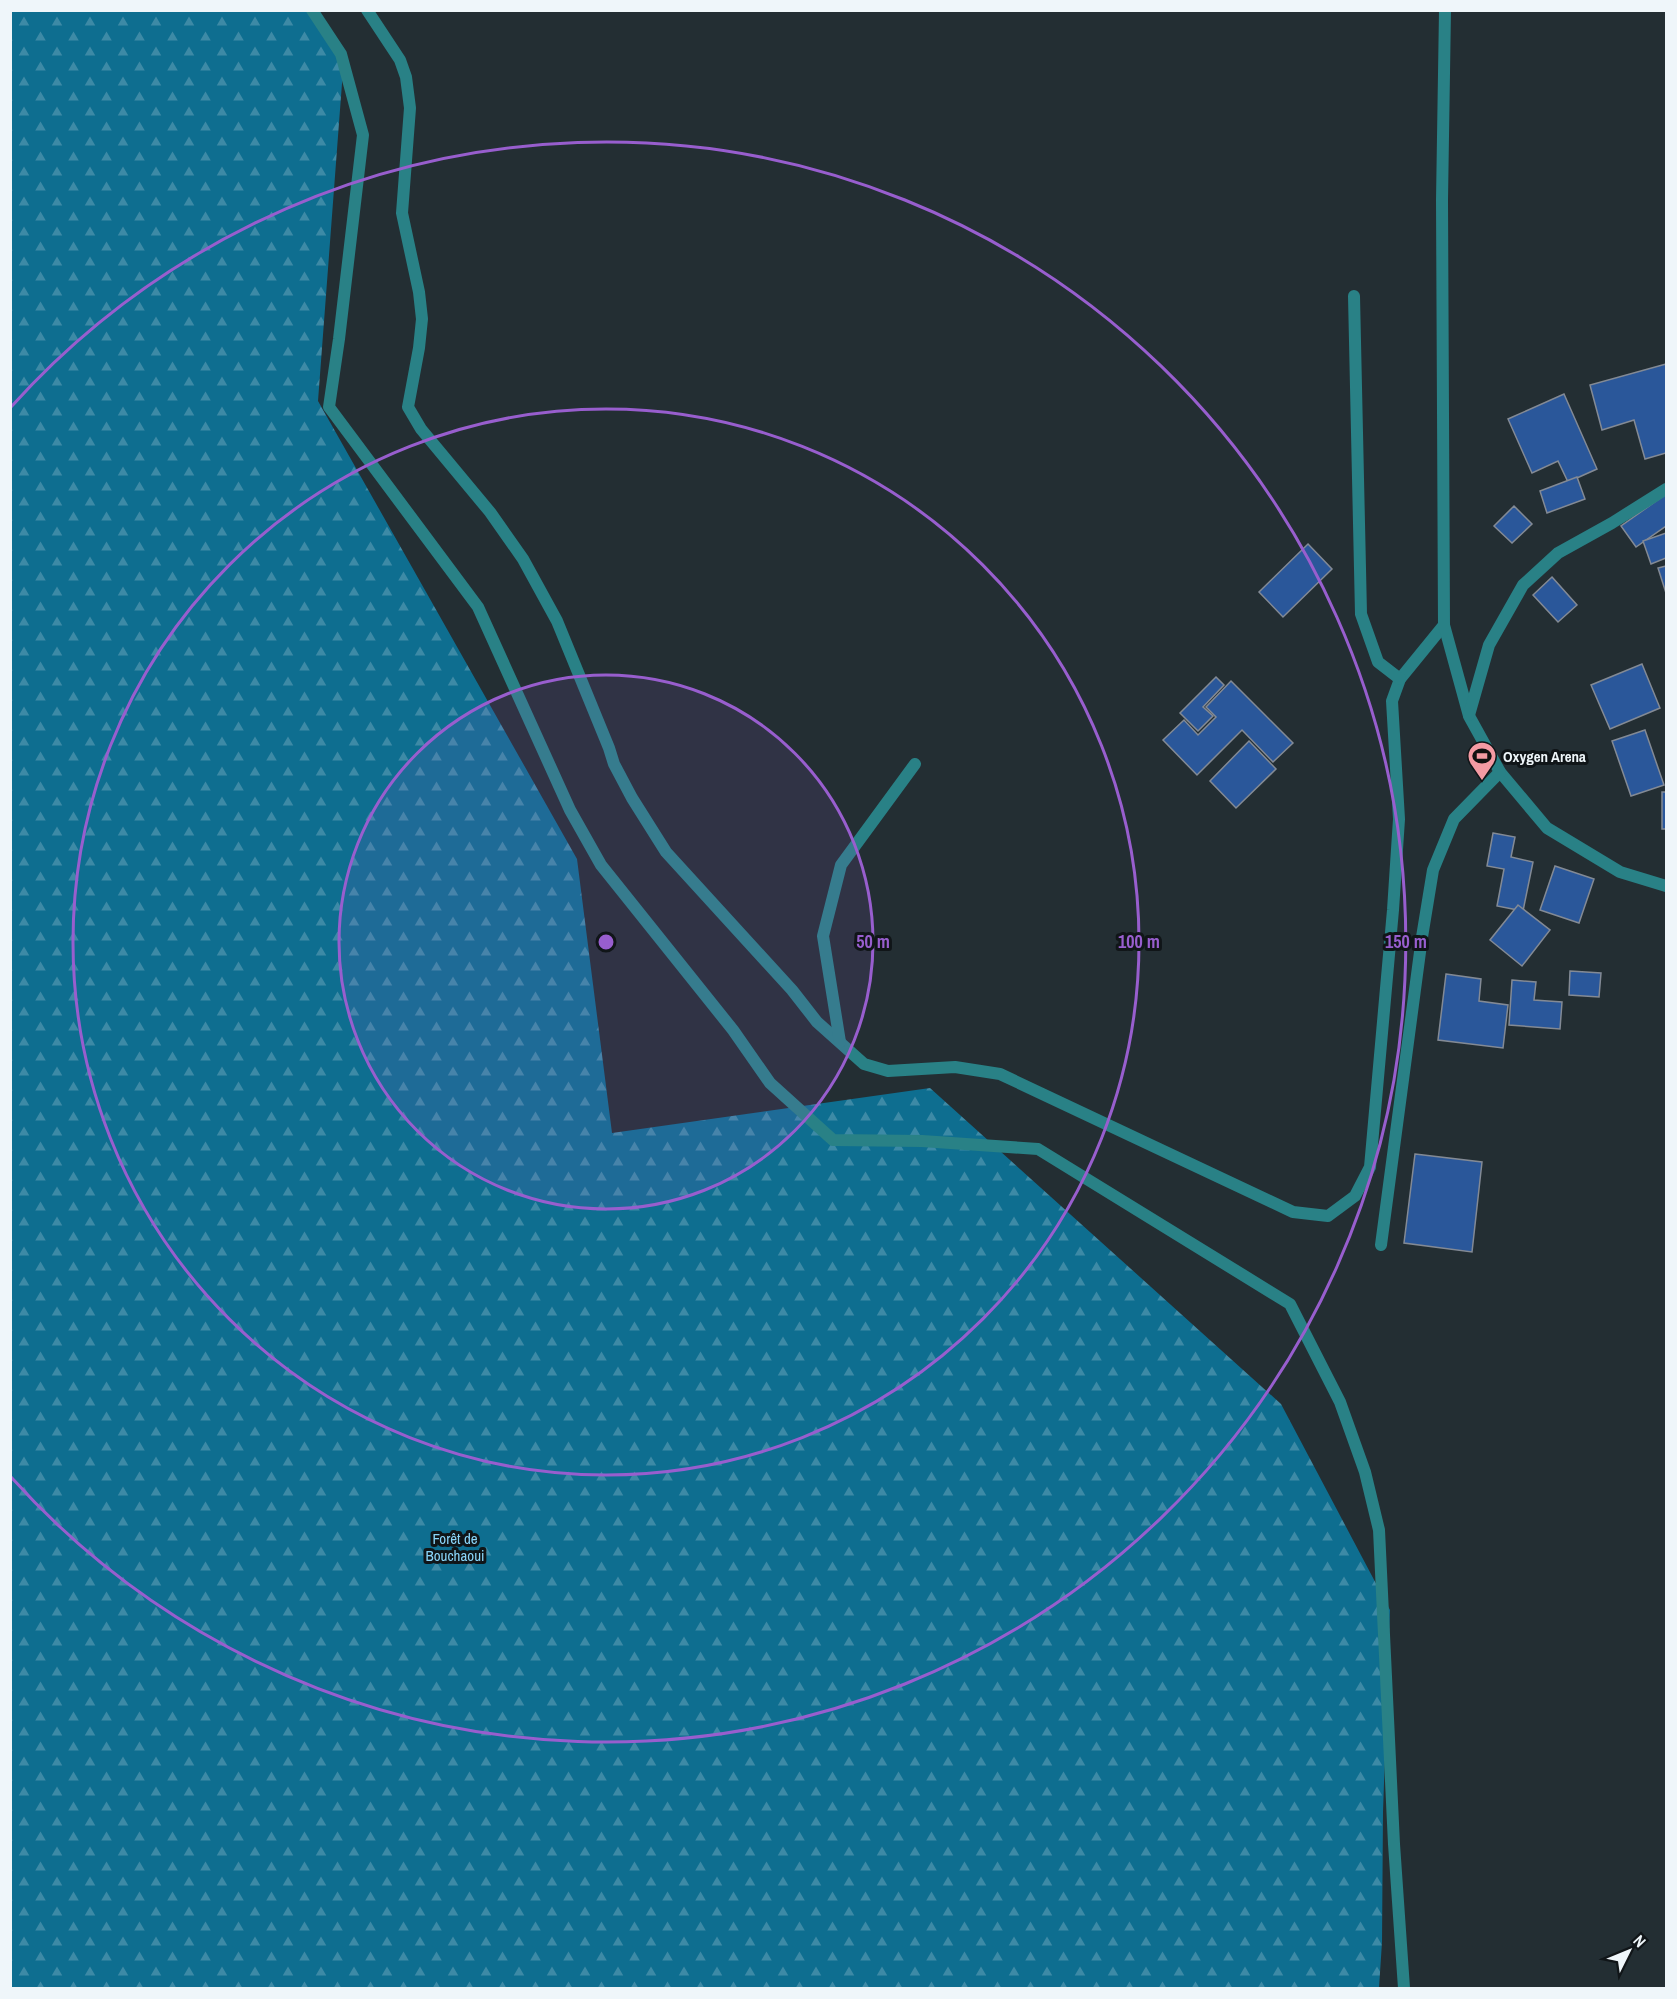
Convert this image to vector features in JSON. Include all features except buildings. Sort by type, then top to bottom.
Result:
[{"type":"street","points":[[312,10],[341,54],[363,135],[329,406],[478,607],[570,810],[601,865],[733,1030],[770,1083],[833,1140],[922,1141],[1038,1149],[1290,1304],[1340,1402],[1365,1472],[1379,1530],[1394,1844],[1404,1989]]},
{"type":"street","points":[[367,10],[400,60],[406,77],[410,108],[402,213],[419,292],[422,319],[408,407],[421,429],[490,512],[523,559],[557,621],[614,764],[666,852],[792,990],[817,1022],[864,1064],[888,1071],[955,1067],[1000,1074],[1293,1212],[1328,1216],[1355,1196],[1370,1167],[1394,910],[1400,819],[1392,701],[1400,679],[1444,624]]},
{"type":"street","points":[[1444,10],[1442,200],[1444,624],[1469,716],[1500,772],[1547,828],[1620,872],[1666,886]]},
{"type":"street","points":[[1353,296],[1361,614],[1378,662],[1400,679]]},
{"type":"street","points":[[1469,716],[1489,645],[1523,585],[1558,553],[1666,489]]},
{"type":"street","points":[[840,1042],[823,936],[841,866],[915,764]]},
{"type":"street","points":[[1381,1245],[1420,949],[1433,870],[1455,819],[1500,772]]},
{"type":"green space","name":"Forêt de Bouchaoui","points":[[11,11],[316,11],[343,70],[318,401],[577,859],[612,1133],[930,1088],[1281,1404],[1390,1610],[1379,1988],[11,1988]]},
{"type":"place","name":"Oxygen Arena","points":[[1482,782]]}]
